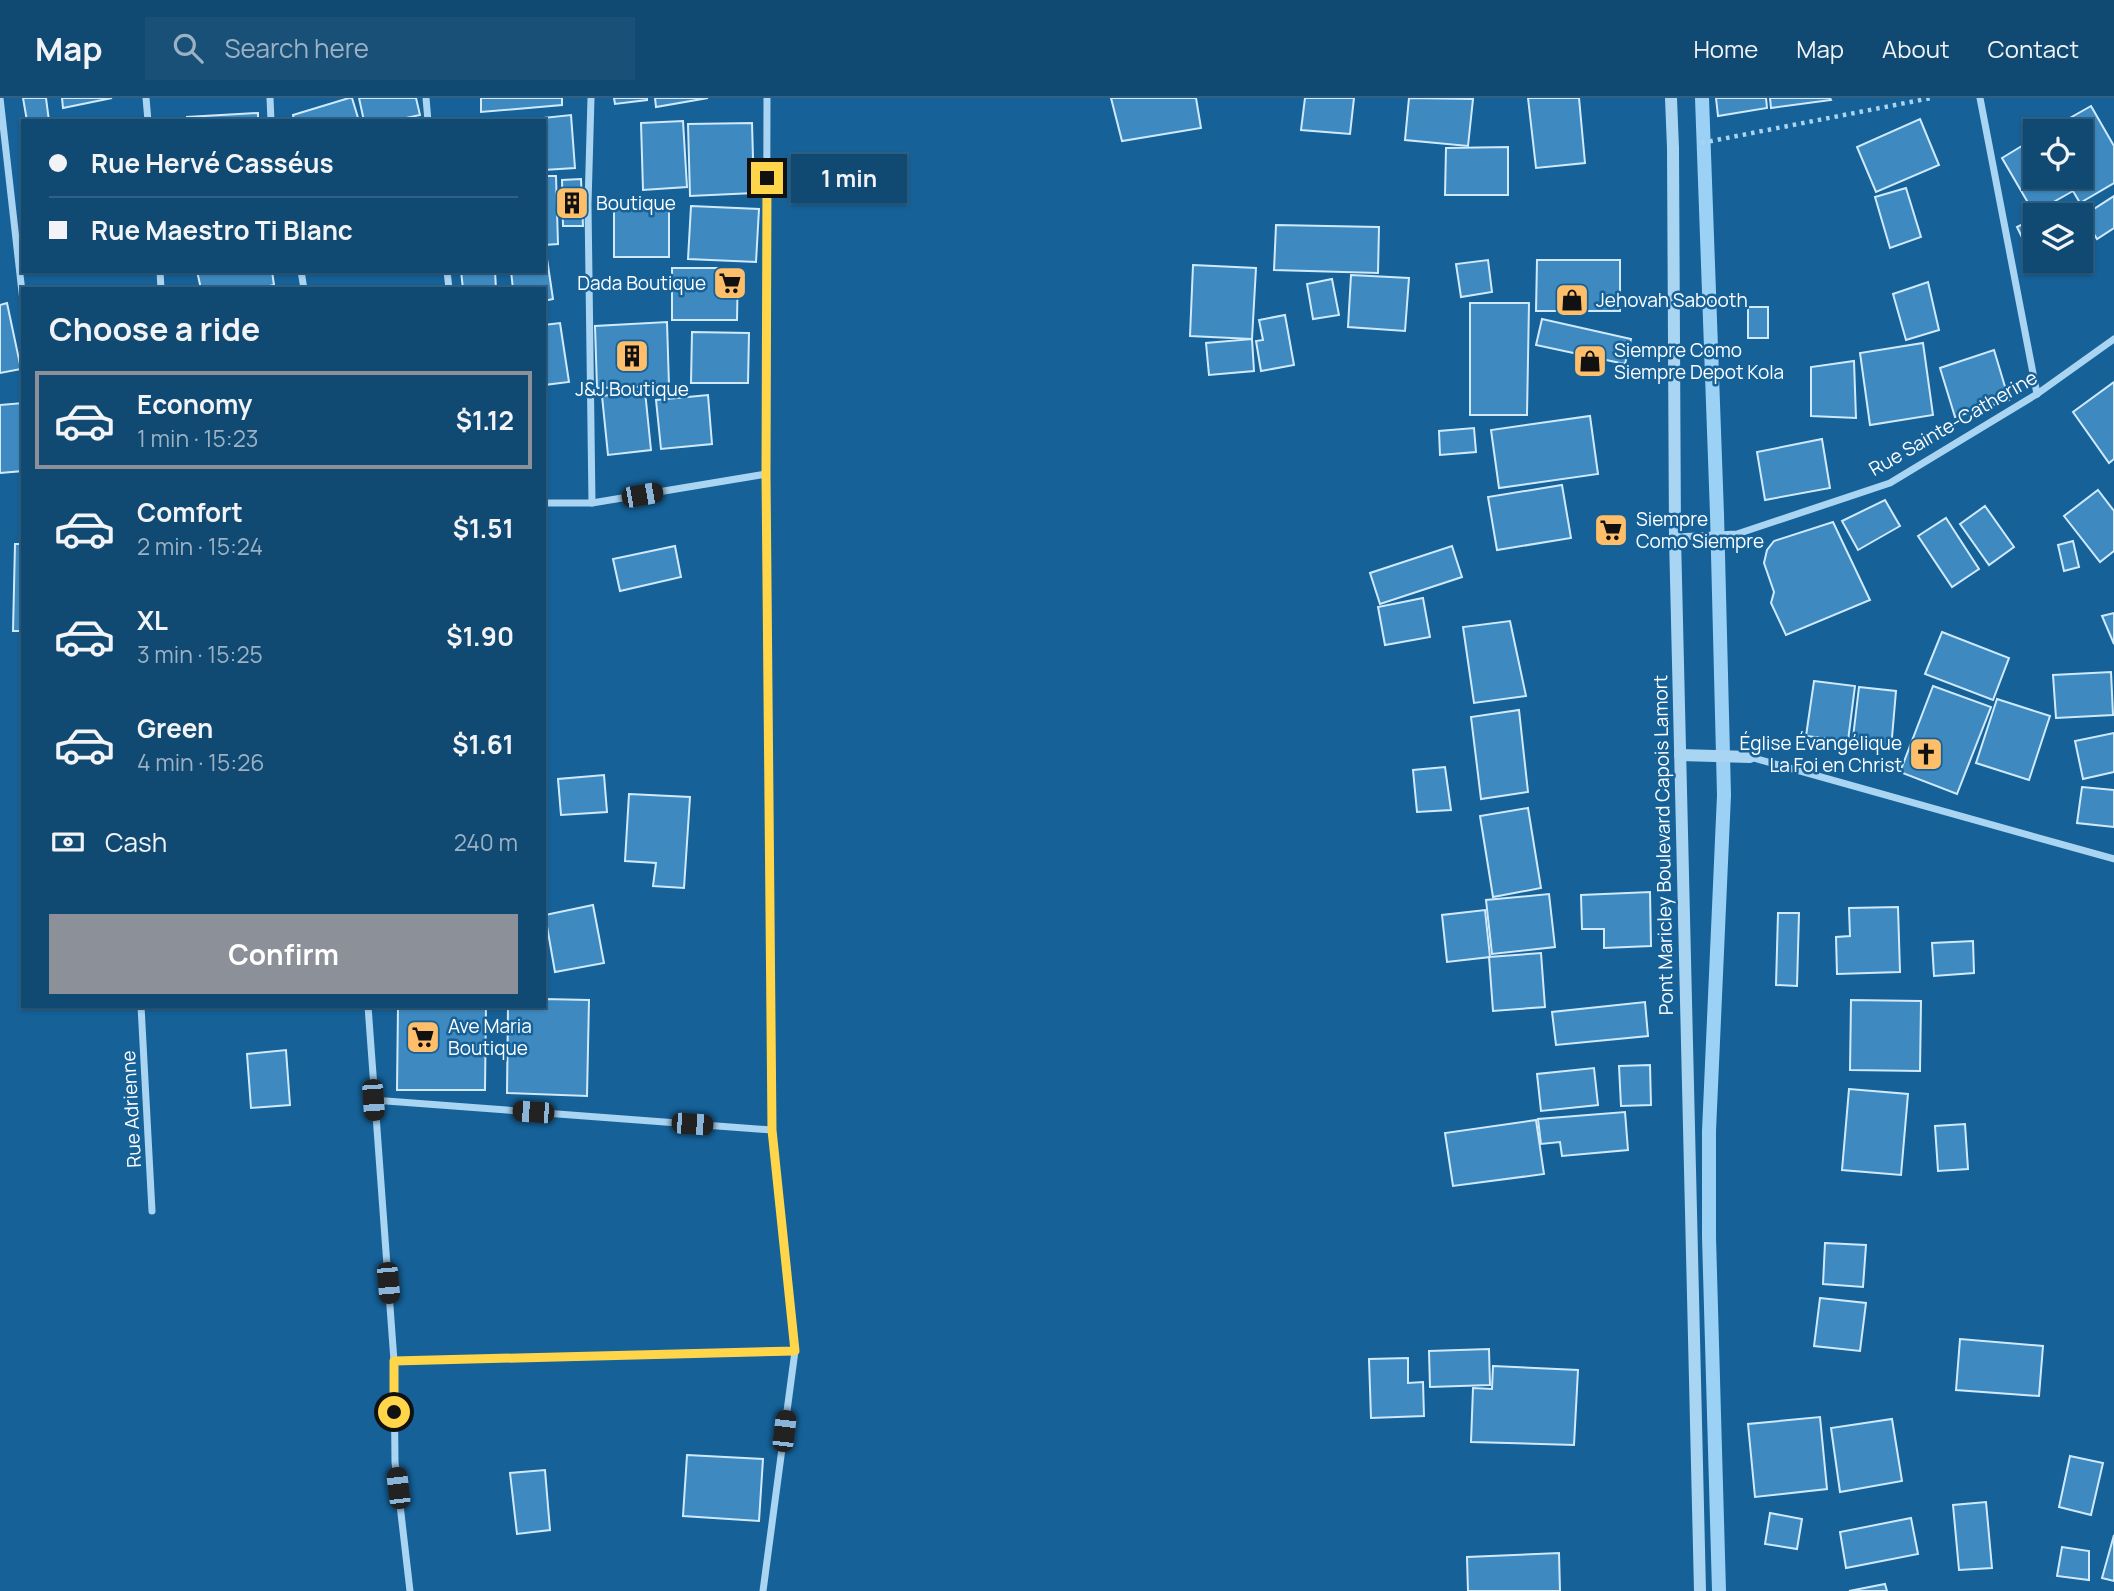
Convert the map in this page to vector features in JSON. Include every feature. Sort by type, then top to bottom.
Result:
[{"type":"street","points":[[0,98],[21,287]]},
{"type":"street","points":[[146,98],[148,119]]},
{"type":"street","points":[[270,98],[271,119]]},
{"type":"street","points":[[426,98],[428,119]]},
{"type":"street","points":[[591,98],[588,204],[592,503]]},
{"type":"street","points":[[763,1591],[795,1351],[772,1130],[766,474],[767,98]]},
{"type":"street","name":"Pont Maricley Boulevard Capois Lamort","points":[[1671,98],[1675,537],[1700,1591]]},
{"type":"street","points":[[1980,98],[2037,394]]},
{"type":"street","name":"Rue Sainte-Catherine","points":[[1675,537],[1737,534],[1890,483],[2037,394],[2114,339]]},
{"type":"street","points":[[546,503],[592,503],[766,474]]},
{"type":"street","points":[[1680,755],[1750,757],[2114,859]]},
{"type":"street","name":"Rue Adrienne","points":[[141,1008],[152,1211]]},
{"type":"street","points":[[368,1008],[394,1361],[395,1462],[410,1591]]},
{"type":"street","points":[[373,1100],[772,1130]]},
{"type":"street","points":[[394,1361],[795,1351]]},
{"type":"path","points":[[1711,141],[1931,98]]},
{"type":"building","points":[[23,98],[46,98],[49,119],[27,119]]},
{"type":"building","points":[[62,98],[112,98],[63,108]]},
{"type":"building","points":[[352,98],[358,119],[294,119],[293,115]]},
{"type":"building","points":[[359,98],[416,98],[420,115],[401,119],[364,119]]},
{"type":"building","points":[[481,98],[562,98],[562,105],[481,112]]},
{"type":"building","points":[[614,98],[647,98],[647,100],[615,104]]},
{"type":"building","points":[[655,98],[708,98],[656,107]]},
{"type":"building","points":[[1111,98],[1196,98],[1201,128],[1122,141]]},
{"type":"building","points":[[1305,98],[1354,98],[1350,134],[1301,130]]},
{"type":"building","points":[[1409,98],[1473,99],[1468,146],[1405,140]]},
{"type":"building","points":[[1528,98],[1579,98],[1585,163],[1536,168]]},
{"type":"building","points":[[1716,98],[1766,98],[1767,108],[1718,116]]},
{"type":"building","points":[[1770,98],[1830,98],[1831,100],[1771,108]]},
{"type":"building","points":[[2091,106],[2114,146],[2114,183],[2080,203],[2073,191],[2052,203],[2028,203],[2002,158],[2023,145],[2023,189],[2093,189],[2093,119],[2068,119]]},
{"type":"building","points":[[258,113],[258,119],[187,117]]},
{"type":"building","points":[[571,115],[575,168],[546,170],[546,119],[533,119]]},
{"type":"building","points":[[1920,119],[1939,165],[1876,192],[1857,147]]},
{"type":"building","points":[[683,121],[687,187],[643,190],[641,123]]},
{"type":"building","points":[[752,123],[754,193],[690,196],[688,124]]},
{"type":"building","points":[[1508,147],[1508,195],[1445,195],[1446,148]]},
{"type":"building","points":[[546,176],[556,176],[558,244],[546,245]]},
{"type":"building","name":"Boutique","points":[[581,179],[583,226],[563,226],[562,180]]},
{"type":"building","points":[[1906,188],[1921,237],[1890,248],[1875,197]]},
{"type":"building","points":[[2114,196],[2114,228],[2097,239],[2093,232],[2093,210]]},
{"type":"building","points":[[691,206],[759,209],[756,262],[688,259]]},
{"type":"building","points":[[669,208],[669,257],[614,257],[614,209]]},
{"type":"building","points":[[2023,224],[2023,240],[2017,227]]},
{"type":"building","points":[[1276,225],[1379,227],[1378,273],[1274,270]]},
{"type":"building","points":[[546,252],[553,299],[546,301],[546,287],[513,287],[511,273],[546,273]]},
{"type":"building","points":[[1488,260],[1492,292],[1461,297],[1456,264]]},
{"type":"building","points":[[1537,260],[1620,260],[1620,311],[1536,311]]},
{"type":"building","points":[[1193,265],[1256,268],[1252,339],[1190,336]]},
{"type":"building","points":[[672,268],[738,268],[737,320],[672,320]]},
{"type":"building","points":[[197,273],[272,273],[274,285],[265,287],[201,287]]},
{"type":"building","points":[[461,273],[495,273],[496,287],[463,287]]},
{"type":"building","points":[[1351,275],[1409,278],[1405,331],[1348,327]]},
{"type":"building","points":[[1332,279],[1339,315],[1313,319],[1307,284]]},
{"type":"building","points":[[1928,282],[1939,330],[1906,340],[1893,294]]},
{"type":"building","points":[[7,303],[21,369],[0,373],[0,305]]},
{"type":"building","points":[[1470,303],[1529,303],[1527,415],[1470,415]]},
{"type":"building","points":[[1748,307],[1768,307],[1768,338],[1748,338]]},
{"type":"building","points":[[1285,315],[1294,365],[1261,371],[1256,341],[1263,340],[1259,320]]},
{"type":"building","points":[[1542,319],[1631,339],[1625,364],[1536,345]]},
{"type":"building","name":"J&J Boutique","points":[[667,322],[669,386],[597,388],[595,326]]},
{"type":"building","points":[[560,323],[569,382],[546,385],[546,325]]},
{"type":"building","points":[[692,332],[749,333],[748,383],[691,383]]},
{"type":"building","points":[[1252,339],[1254,371],[1209,375],[1206,343]]},
{"type":"building","points":[[1923,343],[1933,415],[1870,425],[1860,353]]},
{"type":"building","points":[[1994,350],[2009,400],[1955,417],[1940,368]]},
{"type":"building","points":[[1854,361],[1856,418],[1811,416],[1811,367]]},
{"type":"building","points":[[2114,382],[2114,459],[2109,463],[2073,412]]},
{"type":"building","points":[[645,391],[651,450],[608,455],[602,396]]},
{"type":"building","points":[[708,395],[712,444],[661,449],[656,400]]},
{"type":"building","points":[[21,403],[21,471],[0,473],[0,405]]},
{"type":"building","points":[[1590,416],[1598,474],[1499,488],[1491,430]]},
{"type":"building","points":[[1474,428],[1476,452],[1440,455],[1439,431]]},
{"type":"building","points":[[1822,439],[1830,488],[1765,500],[1757,452]]},
{"type":"building","points":[[1562,485],[1571,538],[1497,550],[1488,497]]},
{"type":"building","points":[[2098,490],[2114,511],[2114,551],[2100,562],[2064,516]]},
{"type":"building","points":[[1885,500],[1900,526],[1858,550],[1842,521]]},
{"type":"building","points":[[1985,506],[2014,547],[1989,565],[1960,524]]},
{"type":"building","points":[[1946,518],[1979,569],[1952,587],[1918,536]]},
{"type":"building","points":[[1833,522],[1870,600],[1786,635],[1771,603],[1774,592],[1764,563],[1767,550],[1774,541]]},
{"type":"building","points":[[2073,541],[2079,567],[2064,571],[2058,545]]},
{"type":"building","points":[[15,544],[21,544],[21,631],[13,631]]},
{"type":"building","points":[[675,546],[681,577],[620,591],[613,559]]},
{"type":"building","points":[[1452,546],[1462,577],[1380,604],[1370,573]]},
{"type":"building","points":[[1423,598],[1430,637],[1385,645],[1378,607]]},
{"type":"building","points":[[2114,613],[2114,644],[2102,616]]},
{"type":"building","points":[[1510,621],[1526,696],[1474,703],[1463,627]]},
{"type":"building","points":[[1942,632],[2009,658],[1993,700],[1925,674]]},
{"type":"building","points":[[2111,672],[2113,715],[2056,718],[2053,675]]},
{"type":"building","points":[[1814,681],[1855,686],[1848,741],[1806,736]]},
{"type":"building","points":[[1933,686],[1991,707],[1957,794],[1900,772]]},
{"type":"building","points":[[1859,687],[1896,691],[1891,749],[1852,746]]},
{"type":"building","points":[[1997,699],[2050,716],[2029,780],[1976,763]]},
{"type":"building","points":[[1519,710],[1528,792],[1481,799],[1471,717]]},
{"type":"building","points":[[2114,733],[2114,772],[2083,779],[2075,741]]},
{"type":"building","points":[[1445,767],[1451,810],[1417,812],[1413,770]]},
{"type":"building","points":[[604,775],[607,812],[561,815],[558,779]]},
{"type":"building","points":[[2082,787],[2114,790],[2114,827],[2077,823]]},
{"type":"building","points":[[629,794],[690,797],[684,888],[653,886],[656,863],[625,861]]},
{"type":"building","points":[[1528,808],[1541,888],[1493,897],[1480,816]]},
{"type":"building","points":[[1650,892],[1651,946],[1604,948],[1604,929],[1582,929],[1581,895]]},
{"type":"building","points":[[1549,894],[1555,947],[1492,954],[1486,900]]},
{"type":"building","points":[[593,905],[604,963],[555,972],[546,915]]},
{"type":"building","points":[[1898,907],[1900,972],[1837,974],[1836,937],[1850,936],[1849,908]]},
{"type":"building","points":[[1485,910],[1490,957],[1447,962],[1442,915]]},
{"type":"building","points":[[1778,913],[1799,913],[1797,986],[1776,985]]},
{"type":"building","points":[[1973,941],[1974,973],[1934,976],[1932,943]]},
{"type":"building","points":[[1541,953],[1545,1007],[1493,1011],[1489,957]]},
{"type":"building","points":[[546,999],[589,1000],[587,1096],[507,1093],[508,1008],[546,1008]]},
{"type":"building","points":[[1851,1000],[1921,1001],[1920,1071],[1850,1070]]},
{"type":"building","points":[[1645,1002],[1648,1036],[1556,1045],[1552,1012]]},
{"type":"building","points":[[398,1008],[486,1008],[485,1090],[397,1090]]},
{"type":"building","points":[[286,1050],[290,1105],[251,1108],[247,1054]]},
{"type":"building","points":[[1650,1065],[1651,1105],[1621,1106],[1619,1066]]},
{"type":"building","points":[[1594,1068],[1598,1105],[1541,1111],[1537,1074]]},
{"type":"building","points":[[1849,1089],[1908,1094],[1901,1175],[1842,1170]]},
{"type":"building","points":[[1625,1112],[1628,1150],[1562,1156],[1560,1142],[1541,1144],[1538,1119]]},
{"type":"building","points":[[1536,1120],[1544,1174],[1453,1186],[1445,1133]]},
{"type":"building","points":[[1965,1124],[1968,1169],[1938,1171],[1935,1126]]},
{"type":"building","points":[[1825,1243],[1866,1245],[1863,1287],[1823,1284]]},
{"type":"building","points":[[1820,1298],[1866,1303],[1860,1351],[1814,1346]]},
{"type":"building","points":[[1960,1339],[2043,1346],[2039,1396],[1956,1390]]},
{"type":"building","points":[[1489,1349],[1490,1385],[1430,1387],[1429,1351]]},
{"type":"building","points":[[1408,1358],[1408,1383],[1423,1382],[1424,1416],[1371,1418],[1369,1359]]},
{"type":"building","points":[[1493,1366],[1578,1370],[1574,1445],[1471,1442],[1473,1388],[1492,1389]]},
{"type":"building","points":[[1820,1417],[1827,1489],[1755,1497],[1748,1424]]},
{"type":"building","points":[[1892,1419],[1902,1481],[1840,1492],[1831,1428]]},
{"type":"building","points":[[687,1455],[763,1459],[759,1521],[683,1516]]},
{"type":"building","points":[[2070,1456],[2103,1463],[2091,1515],[2059,1507]]},
{"type":"building","points":[[545,1470],[550,1530],[517,1534],[510,1473]]},
{"type":"building","points":[[1986,1502],[1992,1568],[1959,1570],[1953,1505]]},
{"type":"building","points":[[1770,1513],[1802,1519],[1797,1549],[1765,1544]]},
{"type":"building","points":[[1911,1518],[1918,1554],[1846,1568],[1840,1532]]},
{"type":"building","points":[[2114,1535],[2114,1581],[2102,1578]]},
{"type":"building","points":[[2062,1547],[2089,1551],[2089,1580],[2057,1576]]},
{"type":"building","points":[[1559,1553],[1560,1591],[1468,1591],[1467,1557]]},
{"type":"building","points":[[1885,1584],[1887,1591],[1849,1591]]},
{"type":"waterway","points":[[1702,98],[1724,795],[1709,1131],[1709,1237],[1719,1591]]},
{"type":"place","name":"Boutique","points":[[572,203]]},
{"type":"place","name":"Dada Boutique","points":[[730,283]]},
{"type":"place","name":"Jehovah Sabooth","points":[[1572,300]]},
{"type":"place","name":"J&J Boutique","points":[[632,356]]},
{"type":"place","name":"Siempre Como Siempre Depot Kola","points":[[1590,361]]},
{"type":"place","name":"Siempre Como Siempre","points":[[1611,530]]},
{"type":"place","name":"Église Évangélique La Foi en Christ","points":[[1926,754]]},
{"type":"place","name":"Ave Maria Boutique","points":[[423,1037]]},
{"type":"route","points":[[394,1412],[394,1361],[795,1351],[772,1130],[766,474],[767,178]]}]
